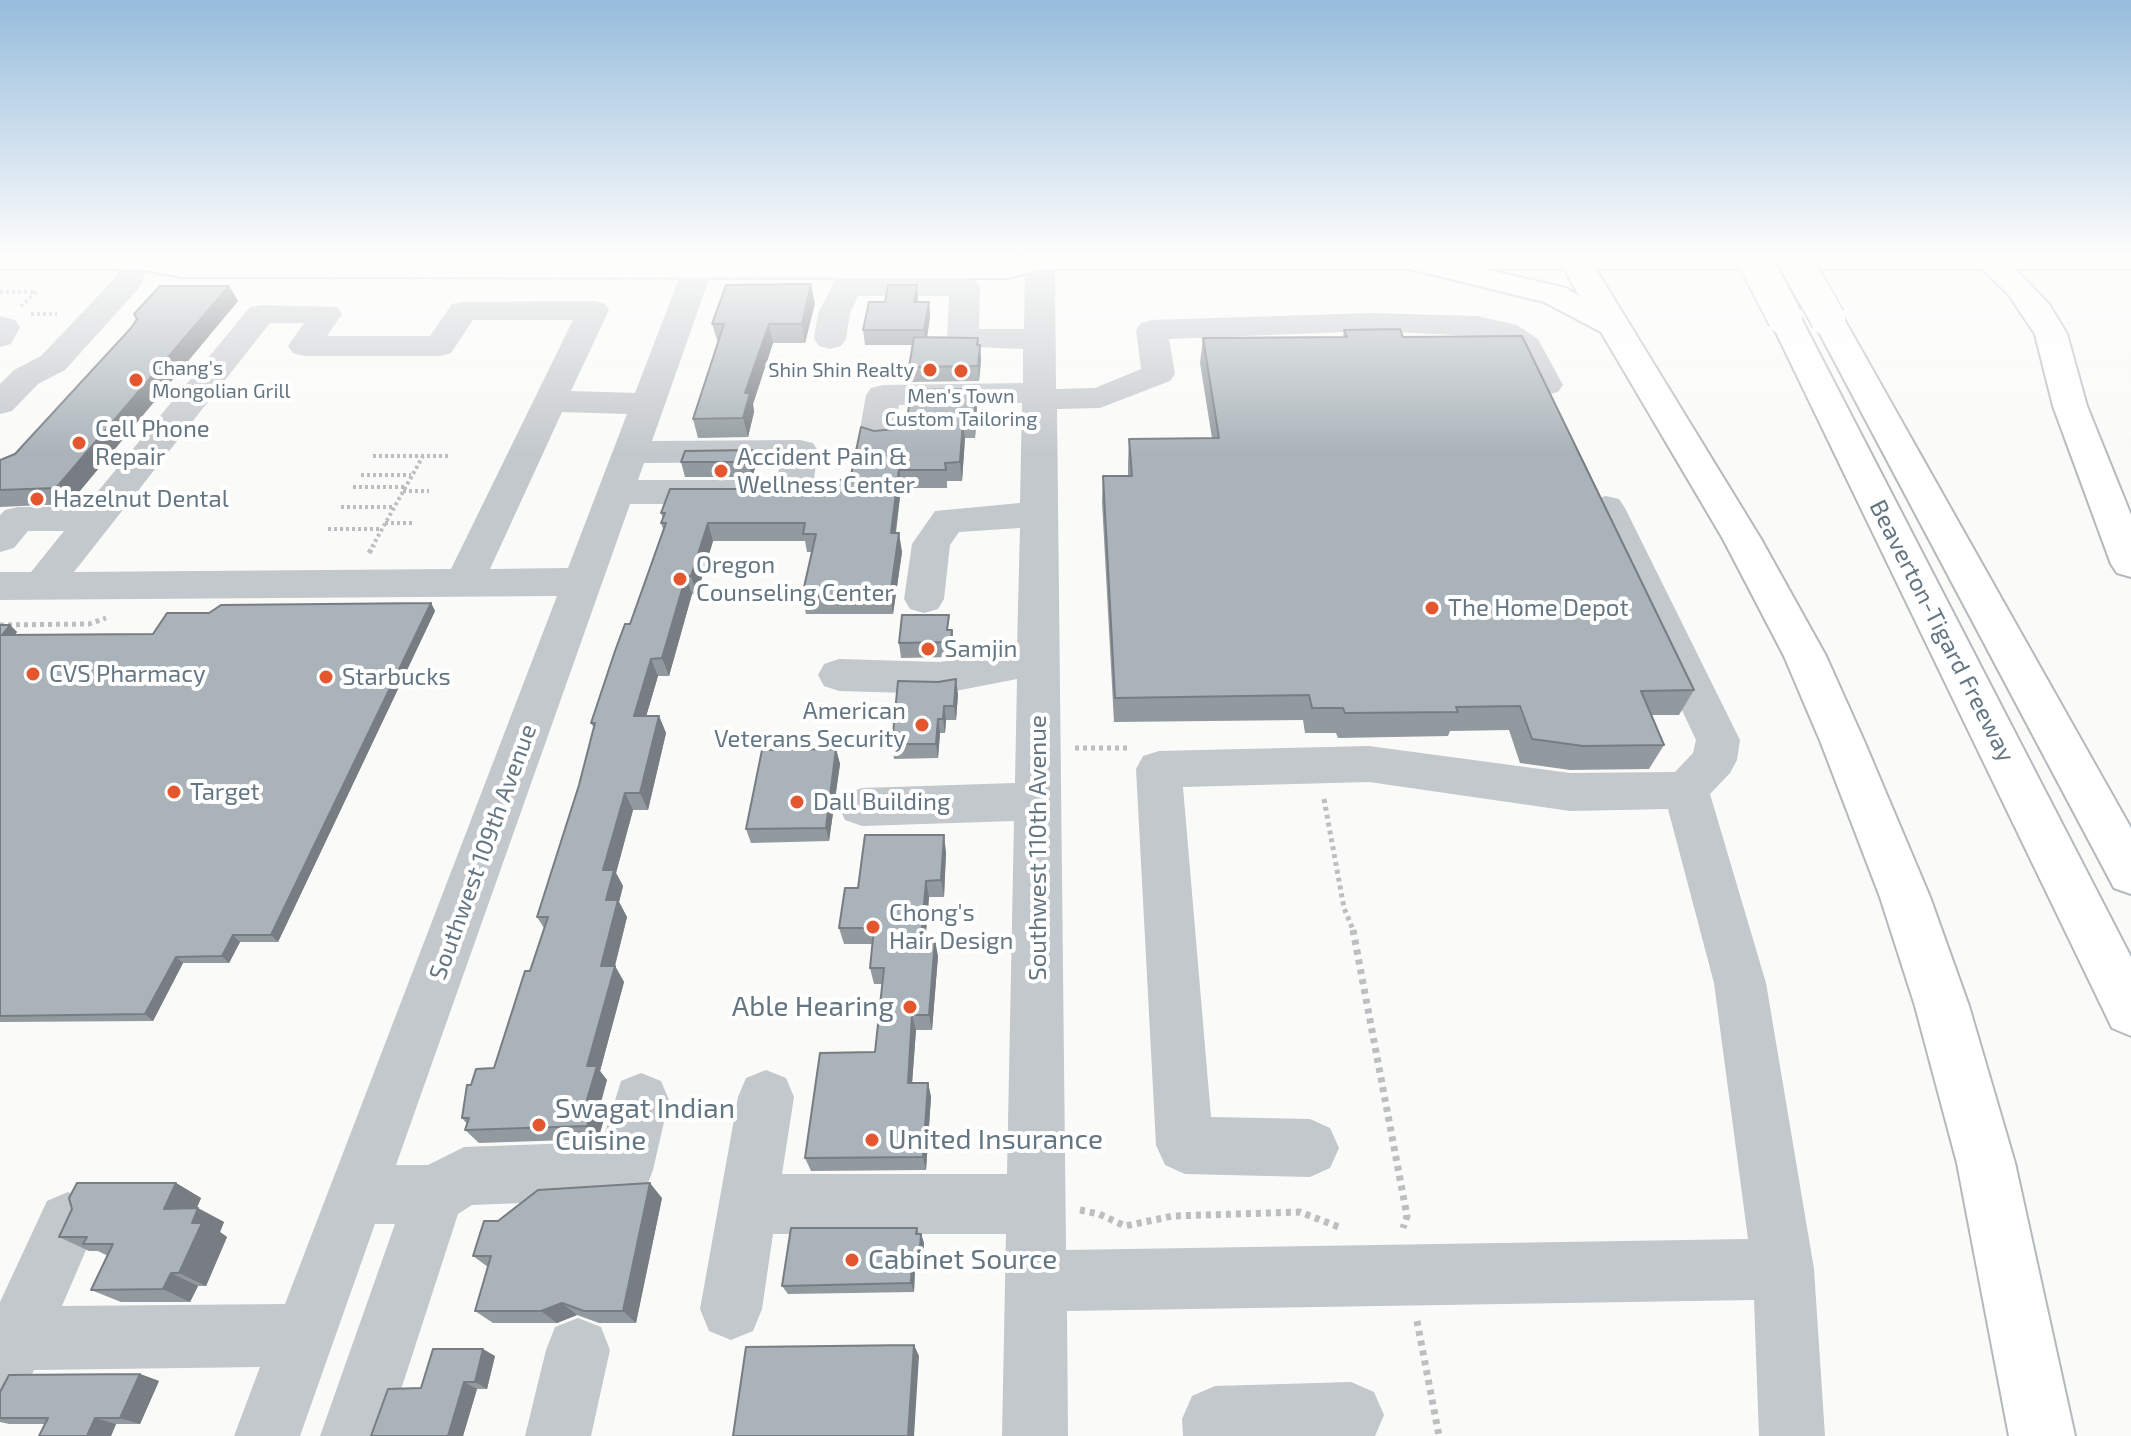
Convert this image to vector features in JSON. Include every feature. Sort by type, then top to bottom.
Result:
[{"type":"main road","points":[[1602,320],[1616,329]]},
{"type":"main road","points":[[1611,320],[1742,539],[1805,656],[1905,897],[1942,1006],[1986,1163],[2042,1436]]},
{"type":"main road","name":"Beaverton-Tigard Freeway","points":[[1786,320],[2131,1011]]},
{"type":"main road","name":"Beaverton-Tigard Freeway","points":[[1829,320],[2131,873]]},
{"type":"main road","points":[[2043,320],[2051,334],[2070,406],[2131,564]]},
{"type":"street","points":[[1,409],[51,376],[53,363],[93,320]]},
{"type":"street","points":[[42,585],[256,320]]},
{"type":"street","points":[[322,320],[304,346],[440,346],[457,320]]},
{"type":"street","points":[[464,583],[588,320]]},
{"type":"street","name":"Southwest 109th Avenue","points":[[267,1436],[648,404],[688,320]]},
{"type":"street","points":[[964,320],[963,339],[1040,339]]},
{"type":"street","name":"Southwest 110th Avenue","points":[[1035,1436],[1040,396],[1037,320]]},
{"type":"street","points":[[877,435],[886,380],[1040,396],[1100,398],[1158,374],[1152,330],[1371,322],[1477,326],[1506,332],[1527,346],[1561,416]]},
{"type":"street","points":[[53,363],[90,362]]},
{"type":"street","points":[[550,401],[648,404]]},
{"type":"street","points":[[1310,1148],[1185,1145],[1159,769],[1369,764],[1570,792],[1686,790],[1714,760],[1718,740],[1588,472]]},
{"type":"street","points":[[924,599],[931,544],[948,520],[1039,514]]},
{"type":"street","points":[[0,539],[18,519],[95,519]]},
{"type":"street","points":[[0,586],[582,582]]},
{"type":"street","points":[[839,675],[940,678],[1039,659]]},
{"type":"street","points":[[1686,790],[1740,983],[1783,1269],[1792,1436]]},
{"type":"street","points":[[862,807],[1038,801]]},
{"type":"street","points":[[731,1309],[766,1097]]},
{"type":"street","points":[[357,1194],[435,1195],[464,1176],[624,1170],[641,1100]]},
{"type":"street","points":[[353,1436],[435,1195]]},
{"type":"street","points":[[748,1204],[1036,1204]]},
{"type":"street","points":[[68,1222],[8,1354],[304,1335]]},
{"type":"street","points":[[1036,1281],[1398,1254],[1783,1269]]},
{"type":"street","points":[[558,1436],[578,1350]]},
{"type":"street","points":[[1216,1436],[1215,1419],[1351,1415]]},
{"type":"path","points":[[373,456],[448,456]]},
{"type":"path","points":[[351,584],[423,456]]},
{"type":"path","points":[[361,475],[412,475]]},
{"type":"path","points":[[353,487],[429,491]]},
{"type":"path","points":[[341,507],[394,507]]},
{"type":"path","points":[[328,529],[412,523]]},
{"type":"path","points":[[1089,748],[1135,748]]},
{"type":"path","points":[[1317,765],[1344,908],[1352,923],[1407,1216],[1398,1254],[1439,1436]]},
{"type":"path","points":[[1036,1204],[1099,1214],[1125,1226],[1173,1216],[1300,1212],[1344,1229]]},
{"type":"building","points":[[136,320],[200,320],[56,488],[0,490],[0,460],[15,454]]},
{"type":"building","points":[[713,320],[803,320],[802,324],[769,324],[745,393],[750,393],[743,418],[693,419],[724,324],[712,324]]},
{"type":"building","points":[[865,320],[926,320],[924,330],[863,330]]},
{"type":"building","name":"The Home Depot","points":[[1400,329],[1403,337],[1522,336],[1694,690],[1641,691],[1664,745],[1583,746],[1532,739],[1520,706],[1456,707],[1458,712],[1345,713],[1343,708],[1312,708],[1309,695],[1115,698],[1103,476],[1132,476],[1129,439],[1219,438],[1203,338],[1347,337],[1344,330]]},
{"type":"building","points":[[914,337],[978,338],[978,366],[909,367]]},
{"type":"building","points":[[976,389],[974,420],[963,420],[960,462],[945,463],[946,470],[899,470],[891,533],[899,533],[890,596],[802,596],[816,534],[803,534],[805,523],[708,523],[691,576],[686,576],[662,658],[651,659],[634,716],[659,716],[640,793],[625,793],[603,870],[614,870],[606,900],[618,900],[601,966],[615,966],[587,1066],[597,1066],[586,1103],[594,1103],[587,1126],[465,1130],[469,1118],[462,1118],[467,1085],[471,1085],[476,1069],[494,1068],[525,971],[530,971],[548,917],[537,917],[579,785],[595,723],[591,723],[625,624],[630,624],[666,523],[661,523],[665,513],[661,513],[670,489],[790,489],[808,480],[850,480],[861,427],[874,431],[906,428],[911,390]]},
{"type":"building","points":[[752,450],[749,462],[681,462],[685,451]]},
{"type":"building","name":"Target","points":[[431,603],[271,935],[233,935],[222,956],[176,957],[145,1014],[0,1016],[0,625],[10,625],[2,635],[153,634],[167,613],[209,613],[221,605]]},
{"type":"building","points":[[902,615],[949,615],[947,630],[952,630],[951,642],[899,643]]},
{"type":"building","name":"American Veterans Security","points":[[956,679],[954,706],[944,706],[943,719],[938,719],[936,744],[892,744],[898,681]]},
{"type":"building","name":"Dall Building","points":[[836,749],[826,828],[746,829],[762,750]]},
{"type":"building","points":[[865,835],[944,835],[941,880],[926,881],[921,940],[935,940],[929,1015],[912,1015],[908,1083],[928,1083],[923,1157],[805,1158],[820,1053],[875,1052],[884,968],[870,968],[874,928],[839,928],[845,888],[858,888]]},
{"type":"building","points":[[77,1183],[176,1183],[164,1209],[198,1208],[192,1223],[202,1223],[179,1273],[171,1273],[163,1289],[91,1290],[113,1244],[83,1244],[87,1237],[59,1237],[72,1209],[69,1198]]},
{"type":"building","points":[[650,1183],[623,1311],[584,1311],[562,1303],[541,1311],[475,1311],[491,1256],[473,1256],[484,1221],[498,1221],[538,1190]]},
{"type":"building","name":"Cabinet Source","points":[[791,1228],[917,1228],[916,1234],[921,1234],[919,1259],[912,1259],[911,1283],[782,1286]]},
{"type":"building","points":[[914,1345],[908,1436],[733,1436],[746,1347]]},
{"type":"building","points":[[433,1349],[483,1349],[475,1382],[464,1382],[448,1436],[371,1436],[388,1389],[421,1388]]},
{"type":"building","points":[[140,1374],[120,1418],[95,1418],[87,1436],[39,1436],[48,1418],[0,1418],[0,1392],[9,1375]]},
{"type":"place","name":"Shin Shin Realty","points":[[930,370]]},
{"type":"place","name":"Men's Town Custom Tailoring","points":[[961,371]]},
{"type":"place","name":"Chang's Mongolian Grill","points":[[136,380]]},
{"type":"place","name":"Cell Phone Repair","points":[[79,443]]},
{"type":"place","name":"Accident Pain & Wellness Center","points":[[721,471]]},
{"type":"place","name":"Hazelnut Dental","points":[[37,499]]},
{"type":"place","name":"Oregon Counseling Center","points":[[680,579]]},
{"type":"place","name":"The Home Depot","points":[[1432,608]]},
{"type":"place","name":"Samjin","points":[[928,649]]},
{"type":"place","name":"CVS Pharmacy","points":[[33,674]]},
{"type":"place","name":"Starbucks","points":[[326,677]]},
{"type":"place","name":"American Veterans Security","points":[[922,725]]},
{"type":"place","name":"Target","points":[[174,792]]},
{"type":"place","name":"Dall Building","points":[[797,802]]},
{"type":"place","name":"Chong's Hair Design","points":[[873,927]]},
{"type":"place","name":"Able Hearing","points":[[910,1007]]},
{"type":"place","name":"Swagat Indian Cuisine","points":[[539,1125]]},
{"type":"place","name":"United Insurance","points":[[872,1140]]},
{"type":"place","name":"Cabinet Source","points":[[852,1260]]}]
